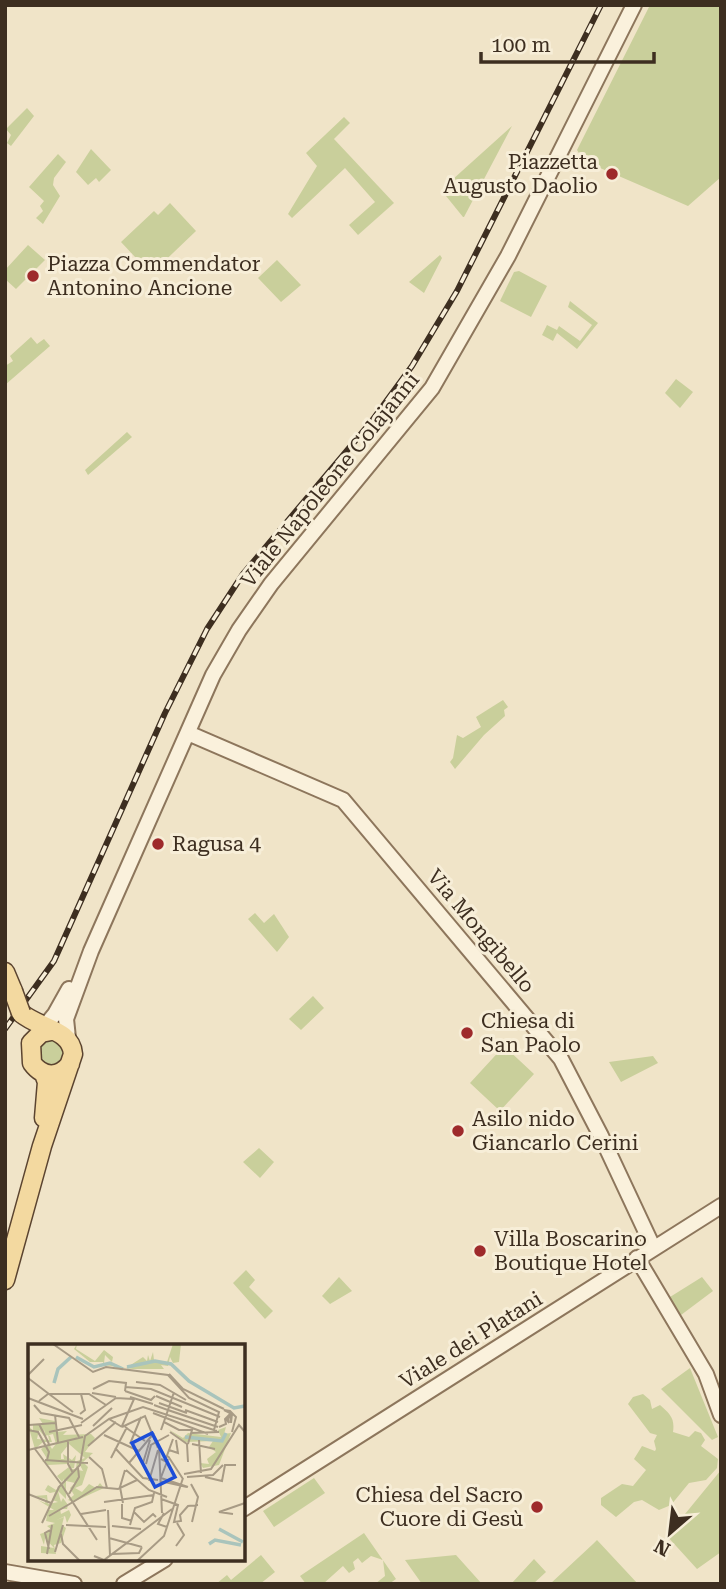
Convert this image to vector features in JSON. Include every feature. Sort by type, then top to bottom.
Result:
[{"type":"main road","points":[[5,972],[21,1013],[40,1035],[68,1038],[73,1049],[41,1146],[5,1280]]},
{"type":"main road","points":[[40,1035],[32,1063],[44,1074],[47,1082],[41,1146]]},
{"type":"main road","points":[[44,1074],[61,1073],[70,1064]]},
{"type":"street","name":"Viale Napoleone Colajanni","points":[[68,1038],[66,1019],[91,951],[213,675],[239,629],[299,549],[432,388],[467,332],[635,5]]},
{"type":"street","name":"Via Mongibello","points":[[188,733],[343,800],[561,1059],[653,1247]]},
{"type":"street","name":"Viale Napoleone Colajanni","points":[[40,1035],[91,951]]},
{"type":"street","name":"Viale dei Platani","points":[[245,1508],[721,1206]]},
{"type":"street","points":[[637,1258],[706,1374],[721,1415]]},
{"type":"street","points":[[124,1584],[163,1561]]},
{"type":"street","points":[[5,1572],[74,1584]]},
{"type":"green space","points":[[650,5],[721,5],[721,177],[688,206],[584,161],[577,150]]},
{"type":"green space","points":[[27,108],[34,116],[11,146],[7,143],[11,135],[6,129]]},
{"type":"green space","points":[[344,117],[350,123],[334,139],[394,203],[358,235],[349,225],[375,202],[345,168],[292,218],[288,214],[317,166],[306,153]]},
{"type":"green space","points":[[512,126],[463,217],[446,196],[457,186],[452,180]]},
{"type":"green space","points":[[91,149],[111,170],[99,182],[96,178],[88,185],[76,172]]},
{"type":"green space","points":[[58,154],[66,162],[54,178],[53,185],[60,196],[43,224],[36,218],[43,211],[40,206],[44,201],[29,187]]},
{"type":"green space","points":[[170,203],[196,231],[151,274],[121,242],[154,211],[158,215]]},
{"type":"green space","points":[[28,245],[45,260],[16,289],[5,279],[5,270]]},
{"type":"green space","points":[[440,255],[442,258],[424,293],[409,282]]},
{"type":"green space","points":[[277,260],[301,285],[281,302],[258,278]]},
{"type":"green space","points":[[519,271],[547,286],[531,317],[500,301],[514,272]]},
{"type":"green space","points":[[570,301],[598,323],[577,349],[557,333],[553,341],[542,335],[547,325],[557,330],[559,326],[580,341],[592,325],[568,307]]},
{"type":"green space","points":[[31,337],[37,344],[44,339],[50,346],[5,385],[5,366],[13,361],[10,356]]},
{"type":"green space","points":[[676,379],[693,392],[680,408],[665,393]]},
{"type":"green space","points":[[127,432],[132,437],[88,475],[85,470]]},
{"type":"green space","points":[[503,700],[508,707],[504,710],[505,716],[484,735],[455,769],[450,762],[457,735],[463,738],[481,727],[476,717]]},
{"type":"green space","points":[[255,913],[264,923],[274,914],[289,937],[277,952],[248,919]]},
{"type":"green space","points":[[313,996],[324,1008],[301,1030],[289,1019]]},
{"type":"green space","points":[[51,1040],[60,1044],[64,1053],[60,1062],[51,1066],[42,1062],[38,1053],[42,1044]]},
{"type":"green space","points":[[504,1046],[534,1074],[500,1111],[470,1083]]},
{"type":"green space","points":[[653,1056],[658,1063],[621,1082],[609,1062]]},
{"type":"green space","points":[[259,1148],[274,1162],[260,1178],[243,1162]]},
{"type":"green space","points":[[246,1270],[255,1280],[249,1287],[273,1311],[265,1319],[233,1283]]},
{"type":"green space","points":[[339,1277],[352,1291],[330,1304],[322,1296]]},
{"type":"green space","points":[[702,1277],[713,1291],[681,1315],[670,1297]]},
{"type":"green space","points":[[690,1368],[718,1437],[712,1440],[661,1389]]},
{"type":"green space","points":[[643,1394],[650,1400],[652,1409],[660,1405],[669,1414],[673,1432],[689,1437],[695,1431],[701,1433],[705,1440],[701,1446],[718,1459],[717,1468],[706,1480],[689,1483],[671,1505],[659,1510],[642,1500],[634,1502],[616,1517],[601,1505],[601,1498],[622,1484],[633,1486],[646,1470],[634,1459],[642,1446],[655,1451],[656,1449],[654,1441],[657,1435],[650,1433],[628,1404],[633,1397]]},
{"type":"green space","points":[[721,1470],[721,1552],[697,1569],[667,1536]]},
{"type":"green space","points":[[314,1478],[325,1493],[274,1527],[263,1511]]},
{"type":"green space","points":[[364,1533],[383,1560],[371,1556],[362,1563],[358,1558],[353,1562],[355,1569],[349,1573],[343,1566],[323,1584],[306,1584],[300,1576]]},
{"type":"green space","points":[[597,1540],[638,1584],[550,1584],[593,1544]]},
{"type":"green space","points":[[261,1555],[275,1572],[260,1584],[216,1584],[227,1575],[231,1580]]},
{"type":"green space","points":[[456,1555],[482,1584],[422,1584],[405,1560]]},
{"type":"green space","points":[[534,1559],[546,1572],[533,1584],[511,1584]]},
{"type":"green space","points":[[383,1560],[396,1579],[389,1584],[375,1584],[385,1576]]},
{"type":"railway","points":[[5,1029],[54,961],[165,713],[207,629],[243,574],[371,422],[412,366],[457,291],[601,5]]},
{"type":"place","name":"Piazzetta Augusto Daolio","points":[[612,174]]},
{"type":"place","name":"Piazza Commendator Antonino Ancione","points":[[33,276]]},
{"type":"place","name":"Ragusa 4","points":[[158,844]]},
{"type":"place","name":"Chiesa di San Paolo","points":[[467,1033]]},
{"type":"place","name":"Asilo nido Giancarlo Cerini","points":[[458,1131]]},
{"type":"place","name":"Villa Boscarino Boutique Hotel","points":[[480,1251]]},
{"type":"place","name":"Chiesa del Sacro Cuore di Gesù","points":[[537,1507]]}]
